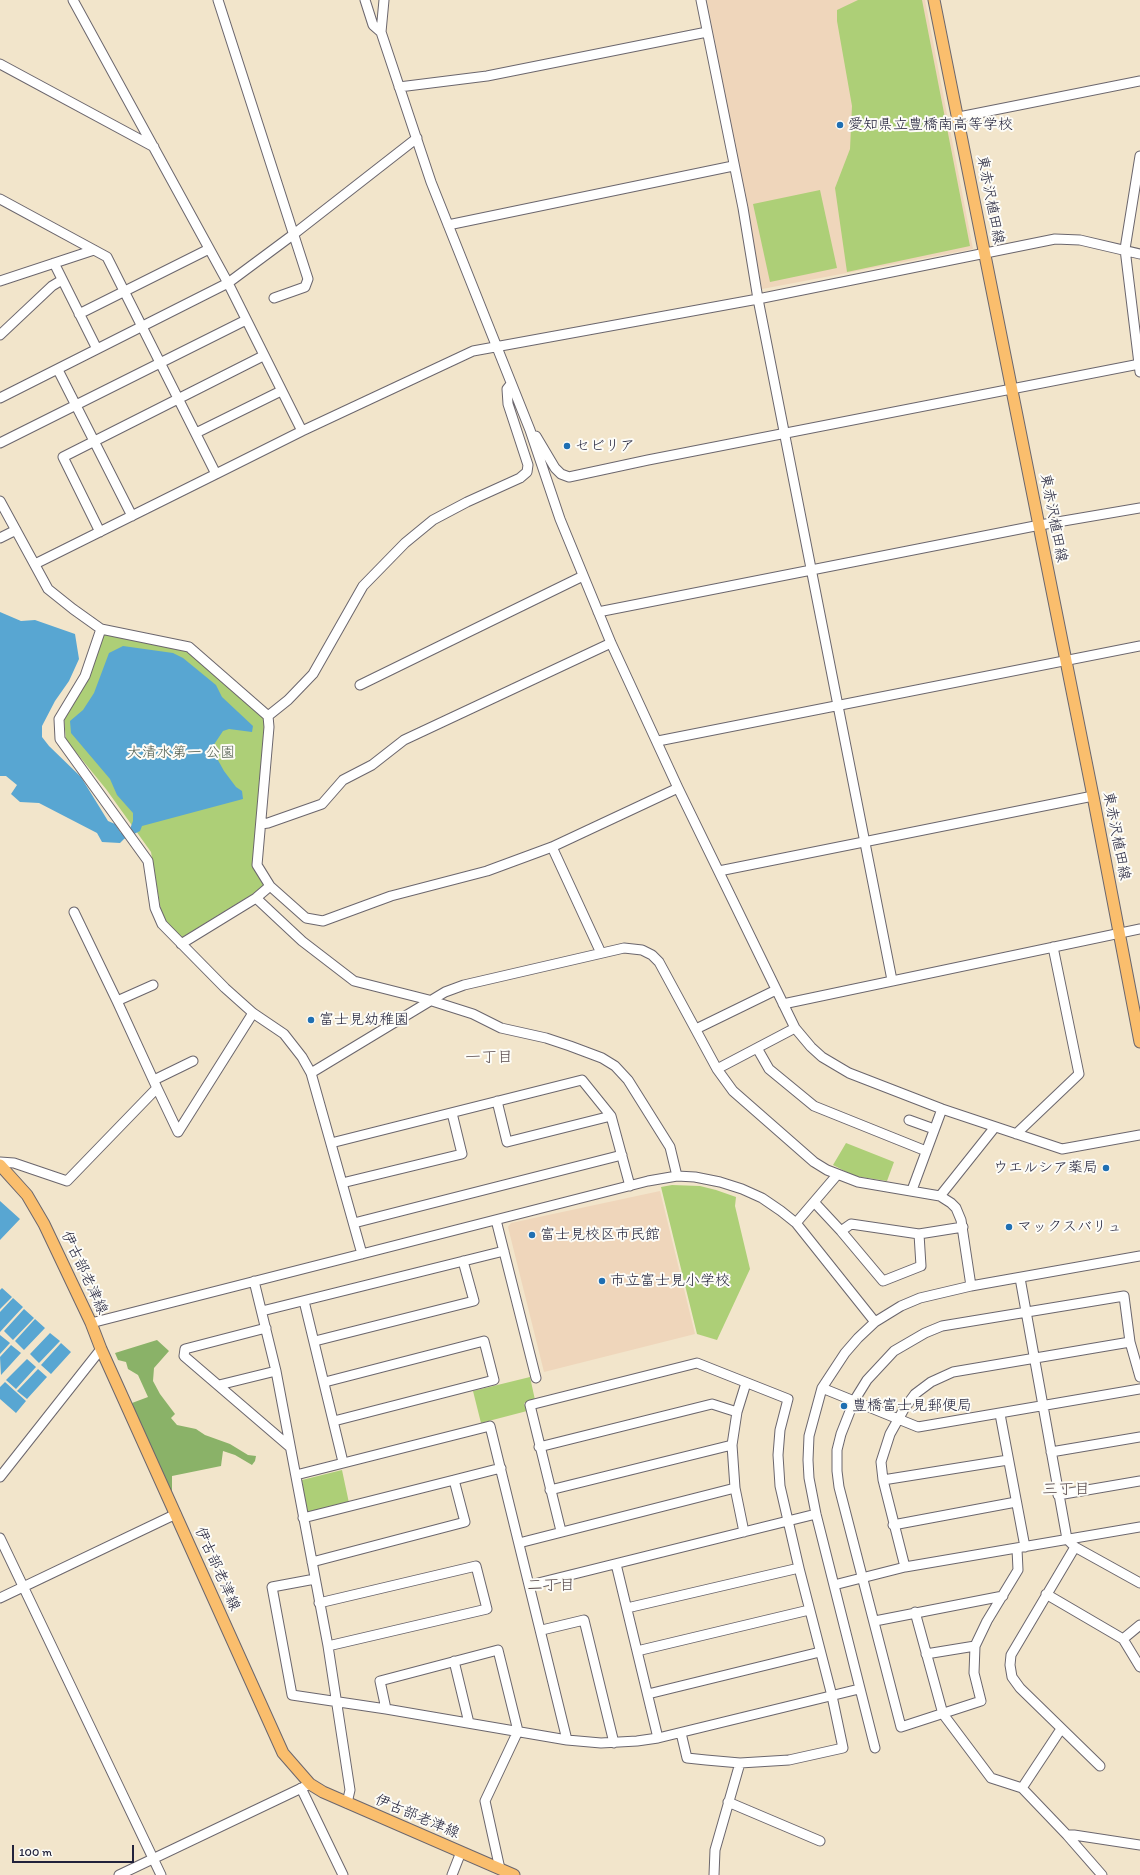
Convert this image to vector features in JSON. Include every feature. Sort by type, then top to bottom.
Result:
[{"type":"main road","name":"東赤沢植田線","points":[[934,0],[959,117],[1040,525],[1140,1042]]},
{"type":"main road","name":"伊古部老津線","points":[[0,1164],[27,1195],[36,1209],[91,1323],[101,1349],[283,1753],[306,1786],[514,1875]]},
{"type":"street","points":[[73,0],[228,283],[263,356],[302,431]]},
{"type":"street","points":[[218,0],[308,279],[308,283],[301,289],[274,298]]},
{"type":"street","points":[[365,0],[373,25],[381,32]]},
{"type":"street","points":[[384,0],[381,32],[416,138],[431,182],[530,430],[560,519],[611,643],[658,741],[678,788],[795,1028],[810,1047],[835,1066],[863,1080],[942,1109],[1062,1149],[1140,1135]]},
{"type":"street","points":[[701,0],[743,208],[758,299],[839,704],[892,980]]},
{"type":"street","points":[[399,87],[487,76],[707,32]]},
{"type":"street","points":[[0,64],[154,147]]},
{"type":"street","points":[[959,117],[1140,81]]},
{"type":"street","points":[[0,398],[228,283],[294,234],[416,138]]},
{"type":"street","points":[[530,430],[538,438],[555,468],[561,474],[569,478],[1012,388],[1140,367],[1125,249],[1140,156]]},
{"type":"street","points":[[448,225],[734,166]]},
{"type":"street","points":[[0,199],[107,257],[216,474]]},
{"type":"street","points":[[35,564],[302,431],[473,351],[758,299],[985,253],[1068,239],[1125,249],[1140,254]]},
{"type":"street","points":[[79,314],[209,249]]},
{"type":"street","points":[[0,281],[94,250]]},
{"type":"street","points":[[54,263],[97,349]]},
{"type":"street","points":[[0,335],[52,286],[62,280]]},
{"type":"street","points":[[0,443],[246,320]]},
{"type":"street","points":[[100,532],[63,457],[263,356]]},
{"type":"street","points":[[58,370],[132,516]]},
{"type":"street","points":[[268,716],[288,700],[313,674],[363,586],[419,529],[467,502],[520,478],[527,472],[528,465],[508,404],[507,389],[511,384]]},
{"type":"street","points":[[196,433],[281,391]]},
{"type":"street","points":[[0,501],[48,589],[101,629],[189,648],[268,716],[269,727],[257,865],[270,886],[306,918],[323,921],[391,896],[487,872],[552,848],[678,788]]},
{"type":"street","points":[[598,612],[1040,525],[1140,508]]},
{"type":"street","points":[[0,538],[16,530]]},
{"type":"street","points":[[360,685],[583,576]]},
{"type":"street","points":[[101,629],[85,676],[59,719],[58,729],[60,739],[148,861],[155,908],[162,924],[225,988],[253,1013],[284,1034],[294,1046],[311,1073],[362,1254]]},
{"type":"street","points":[[261,824],[268,824],[322,804],[343,780],[372,765],[404,740],[611,643]]},
{"type":"street","points":[[658,741],[839,704],[1140,646]]},
{"type":"street","points":[[719,871],[1093,796]]},
{"type":"street","points":[[552,848],[601,953]]},
{"type":"street","points":[[181,944],[256,898],[270,886]]},
{"type":"street","points":[[256,898],[302,941],[354,981],[429,1000],[473,1014],[501,1028],[546,1038],[602,1058],[615,1066],[628,1080],[670,1147],[677,1176]]},
{"type":"street","points":[[74,912],[178,1132],[253,1013]]},
{"type":"street","points":[[783,1004],[1140,929]]},
{"type":"street","points":[[1016,1134],[1079,1074],[1053,947]]},
{"type":"street","points":[[311,1073],[429,1000],[445,992],[464,985],[624,948],[642,950],[652,955],[659,962],[717,1069],[733,1091],[814,1162],[837,1175],[858,1182],[912,1190],[940,1196],[956,1208],[960,1214],[963,1227],[971,1286]]},
{"type":"street","points":[[117,1001],[153,985]]},
{"type":"street","points":[[696,1029],[776,990]]},
{"type":"street","points":[[717,1069],[795,1028]]},
{"type":"street","points":[[757,1048],[769,1069],[814,1106],[926,1151]]},
{"type":"street","points":[[0,1164],[14,1162],[67,1181],[155,1084],[194,1061]]},
{"type":"street","points":[[331,1143],[582,1080],[611,1116],[630,1186]]},
{"type":"street","points":[[497,1101],[507,1142],[611,1116]]},
{"type":"street","points":[[912,1190],[942,1109]]},
{"type":"street","points":[[342,1183],[462,1154],[452,1113]]},
{"type":"street","points":[[908,1120],[934,1129]]},
{"type":"street","points":[[940,1196],[995,1127]]},
{"type":"street","points":[[354,1223],[622,1155]]},
{"type":"street","points":[[796,1223],[837,1175]]},
{"type":"street","points":[[91,1323],[630,1186],[677,1176],[708,1179],[742,1189],[762,1198],[796,1223],[875,1322]]},
{"type":"street","points":[[814,1202],[841,1231],[883,1282],[921,1266],[919,1234]]},
{"type":"street","points":[[496,1220],[536,1378]]},
{"type":"street","points":[[841,1231],[851,1224],[919,1234],[963,1227]]},
{"type":"street","points":[[262,1311],[504,1250]]},
{"type":"street","points":[[875,1748],[816,1514],[809,1478],[808,1460],[810,1436],[822,1388],[845,1353],[875,1322],[901,1306],[920,1298],[971,1286],[1140,1256]]},
{"type":"street","points":[[315,1341],[474,1301],[463,1261]]},
{"type":"street","points":[[1020,1278],[1066,1539],[1075,1547],[1140,1583]]},
{"type":"street","points":[[254,1281],[276,1371],[328,1646],[350,1790],[347,1803]]},
{"type":"street","points":[[1000,1414],[1016,1502],[1021,1548],[1018,1570],[987,1621],[975,1646],[974,1673],[980,1701],[901,1727],[875,1620],[839,1487],[837,1471],[837,1450],[846,1419],[854,1401],[867,1380],[894,1351],[925,1333],[942,1326],[1124,1296],[1130,1342],[1140,1377]]},
{"type":"street","points":[[304,1301],[325,1382],[343,1462]]},
{"type":"street","points":[[266,1328],[185,1349],[184,1356],[290,1447]]},
{"type":"street","points":[[325,1382],[484,1341],[494,1380],[334,1421]]},
{"type":"street","points":[[905,1567],[893,1525],[883,1480],[881,1462],[885,1446],[897,1419],[915,1394],[931,1382],[953,1372],[1130,1342]]},
{"type":"street","points":[[0,1477],[101,1349]]},
{"type":"street","points":[[561,1531],[530,1405],[697,1363],[788,1399],[780,1430],[778,1456],[780,1486],[809,1610],[832,1696],[843,1748],[789,1760],[740,1763],[687,1758],[680,1733]]},
{"type":"street","points":[[219,1385],[276,1371]]},
{"type":"street","points":[[744,1532],[735,1488],[732,1444],[737,1412],[746,1383]]},
{"type":"street","points":[[822,1388],[918,1427],[1140,1389]]},
{"type":"street","points":[[539,1446],[712,1404],[737,1412]]},
{"type":"street","points":[[296,1475],[490,1426],[542,1630],[567,1740]]},
{"type":"street","points":[[1051,1452],[1140,1437]]},
{"type":"street","points":[[550,1490],[732,1444]]},
{"type":"street","points":[[883,1480],[1008,1460]]},
{"type":"street","points":[[303,1518],[501,1468]]},
{"type":"street","points":[[312,1562],[465,1522],[454,1480]]},
{"type":"street","points":[[1058,1495],[1140,1481]]},
{"type":"street","points":[[519,1543],[561,1531],[735,1488]]},
{"type":"street","points":[[893,1525],[1016,1502]]},
{"type":"street","points":[[0,1598],[176,1514]]},
{"type":"street","points":[[530,1585],[816,1514]]},
{"type":"street","points":[[834,1585],[905,1567],[1140,1527]]},
{"type":"street","points":[[0,1538],[161,1875]]},
{"type":"street","points":[[1075,1547],[1011,1655],[1010,1665],[1012,1677],[1020,1688],[1100,1766]]},
{"type":"street","points":[[616,1564],[658,1738]]},
{"type":"street","points":[[319,1603],[476,1566],[487,1609],[328,1646]]},
{"type":"street","points":[[627,1608],[799,1568]]},
{"type":"street","points":[[315,1579],[272,1587],[292,1695],[386,1709],[567,1740],[614,1743],[658,1738],[859,1689]]},
{"type":"street","points":[[1046,1594],[1123,1639],[1140,1667]]},
{"type":"street","points":[[875,1620],[1003,1596]]},
{"type":"street","points":[[637,1651],[809,1610]]},
{"type":"street","points":[[915,1612],[943,1714],[992,1778],[1022,1788],[1068,1835],[1102,1875]]},
{"type":"street","points":[[542,1630],[584,1620],[614,1743]]},
{"type":"street","points":[[1123,1639],[1140,1625]]},
{"type":"street","points":[[926,1654],[975,1646]]},
{"type":"street","points":[[386,1709],[380,1681],[498,1650],[518,1731],[485,1801],[500,1869]]},
{"type":"street","points":[[648,1694],[820,1652]]},
{"type":"street","points":[[454,1661],[469,1723]]},
{"type":"street","points":[[1022,1788],[1061,1729]]},
{"type":"street","points":[[714,1875],[715,1850],[740,1763]]},
{"type":"street","points":[[119,1875],[306,1786],[343,1875]]},
{"type":"street","points":[[728,1802],[820,1841]]},
{"type":"street","points":[[1068,1835],[1140,1845]]},
{"type":"street","points":[[452,1875],[461,1852]]},
{"type":"shaded area","name":"愛知県立豊橋南高等学校","points":[[707,0],[925,0],[973,249],[762,289]]},
{"type":"shaded area","name":"市立富士見小学校","points":[[660,1191],[695,1334],[544,1372],[508,1227],[511,1223]]},
{"type":"green space","points":[[858,0],[922,0],[970,246],[847,272],[835,188],[850,149],[852,106],[837,21],[837,10]]},
{"type":"green space","points":[[820,190],[837,268],[770,282],[753,204]]},
{"type":"green space","name":"大清水第一 公園","points":[[104,634],[183,648],[265,718],[267,727],[252,867],[263,881],[264,887],[181,938],[167,923],[161,911],[151,852],[106,789],[66,740],[64,718],[86,681]]},
{"type":"green space","points":[[846,1143],[894,1162],[887,1181],[854,1176],[833,1165]]},
{"type":"green space","points":[[672,1185],[700,1186],[736,1197],[735,1206],[750,1269],[717,1340],[697,1334],[661,1187]]},
{"type":"green space","points":[[157,1340],[169,1351],[154,1368],[153,1381],[160,1394],[175,1414],[171,1418],[177,1425],[196,1429],[205,1435],[230,1444],[248,1455],[256,1456],[252,1465],[235,1455],[223,1451],[221,1466],[172,1476],[172,1491],[169,1492],[132,1403],[148,1397],[138,1375],[128,1369],[126,1362],[118,1360],[115,1353]]},
{"type":"green space","points":[[530,1377],[535,1400],[524,1403],[527,1411],[481,1423],[473,1391]]},
{"type":"green space","points":[[342,1470],[349,1503],[309,1513],[306,1511],[302,1480]]},
{"type":"water","points":[[0,612],[21,621],[35,620],[75,634],[79,659],[69,681],[55,701],[42,726],[42,737],[49,746],[81,777],[108,821],[115,824],[121,833],[130,829],[133,821],[133,813],[117,795],[110,779],[71,733],[70,721],[83,710],[94,693],[109,653],[123,646],[173,653],[183,658],[216,685],[222,697],[253,726],[252,732],[229,729],[223,731],[213,746],[214,753],[224,771],[236,787],[242,791],[243,799],[142,826],[140,831],[124,839],[120,843],[102,842],[97,833],[39,803],[20,802],[11,794],[17,785],[6,776],[0,776]]},
{"type":"water","points":[[0,1201],[20,1219],[0,1240]]},
{"type":"water","points":[[2,1288],[12,1297],[0,1309],[0,1290]]},
{"type":"water","points":[[13,1298],[23,1307],[0,1332],[0,1312]]},
{"type":"water","points":[[24,1309],[34,1318],[13,1340],[4,1331]]},
{"type":"water","points":[[35,1319],[45,1328],[24,1350],[15,1341]]},
{"type":"water","points":[[50,1333],[60,1341],[39,1363],[30,1354]]},
{"type":"water","points":[[0,1335],[10,1343],[0,1354]]},
{"type":"water","points":[[61,1343],[71,1352],[51,1374],[41,1365]]},
{"type":"water","points":[[11,1345],[21,1353],[1,1375],[0,1357]]},
{"type":"water","points":[[27,1359],[36,1367],[16,1389],[6,1380]]},
{"type":"water","points":[[38,1369],[47,1377],[27,1399],[17,1391]]},
{"type":"water","points":[[5,1382],[26,1401],[16,1413],[0,1399],[0,1387]]},
{"type":"place","name":"愛知県立豊橋南高等学校","points":[[840,125]]},
{"type":"place","name":"セビリア","points":[[567,446]]},
{"type":"place","name":"富士見幼稚園","points":[[311,1020]]},
{"type":"place","name":"ウエルシア薬局","points":[[1106,1168]]},
{"type":"place","name":"マックスバリュ","points":[[1009,1227]]},
{"type":"place","name":"富士見校区市民館","points":[[532,1235]]},
{"type":"place","name":"市立富士見小学校","points":[[602,1281]]},
{"type":"place","name":"豊橋富士見郵便局","points":[[844,1406]]},
{"type":"district","name":"一丁目","points":[[489,1058]]},
{"type":"district","name":"三丁目","points":[[1066,1490]]},
{"type":"district","name":"二丁目","points":[[551,1586]]}]
